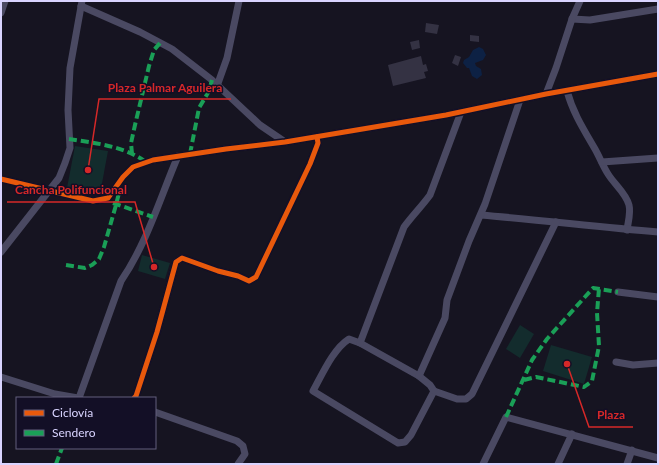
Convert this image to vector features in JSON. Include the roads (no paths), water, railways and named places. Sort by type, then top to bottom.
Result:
[{"type":"street","points":[[1,13],[5,1]]},
{"type":"street","points":[[217,86],[227,58],[239,1]]},
{"type":"street","points":[[546,94],[572,19],[580,1]]},
{"type":"street","points":[[1,252],[59,178],[70,148],[68,110],[70,68],[82,4],[172,49],[217,86],[260,125],[285,142]]},
{"type":"street","points":[[572,19],[590,20],[658,9]]},
{"type":"street","points":[[1,179],[93,201],[108,198],[123,176],[133,167],[153,160],[317,137],[461,112],[546,94],[658,74]]},
{"type":"street","points":[[567,91],[574,112],[608,175],[622,192],[630,205],[627,230]]},
{"type":"street","points":[[419,376],[445,318],[447,300],[469,241],[481,216],[520,100]]},
{"type":"street","points":[[360,343],[404,227],[409,219],[423,205],[430,194],[461,112]]},
{"type":"street","points":[[135,397],[157,332],[176,262],[182,258],[249,281],[256,276],[312,157],[318,143],[317,137]]},
{"type":"street","points":[[79,397],[121,281],[132,264],[178,156]]},
{"type":"street","points":[[602,162],[658,158]]},
{"type":"street","points":[[481,216],[535,219],[627,230],[658,232]]},
{"type":"street","points":[[434,391],[411,435],[405,442],[398,443],[313,391],[336,352],[343,343],[350,339],[360,343],[419,376],[430,385],[434,391],[457,399],[466,399],[472,394],[556,222]]},
{"type":"street","points":[[618,292],[658,297]]},
{"type":"street","points":[[616,362],[633,365],[658,364]]},
{"type":"street","points":[[1,377],[55,394],[73,397]]},
{"type":"street","points":[[156,412],[237,441],[243,446],[245,454],[238,464]]},
{"type":"street","points":[[483,464],[506,417],[658,458]]},
{"type":"street","points":[[558,464],[572,434]]},
{"type":"street","points":[[627,464],[632,450]]},
{"type":"water","points":[[479,47],[483,49],[486,55],[483,60],[475,63],[476,66],[481,69],[482,75],[477,79],[472,76],[469,68],[467,68],[463,63],[473,50]]},
{"type":"place","name":"Plaza Palmar Aguilera","points":[[88,170]]},
{"type":"place","name":"Cancha Polifuncional","points":[[154,267]]},
{"type":"place","name":"Plaza","points":[[567,364]]}]
